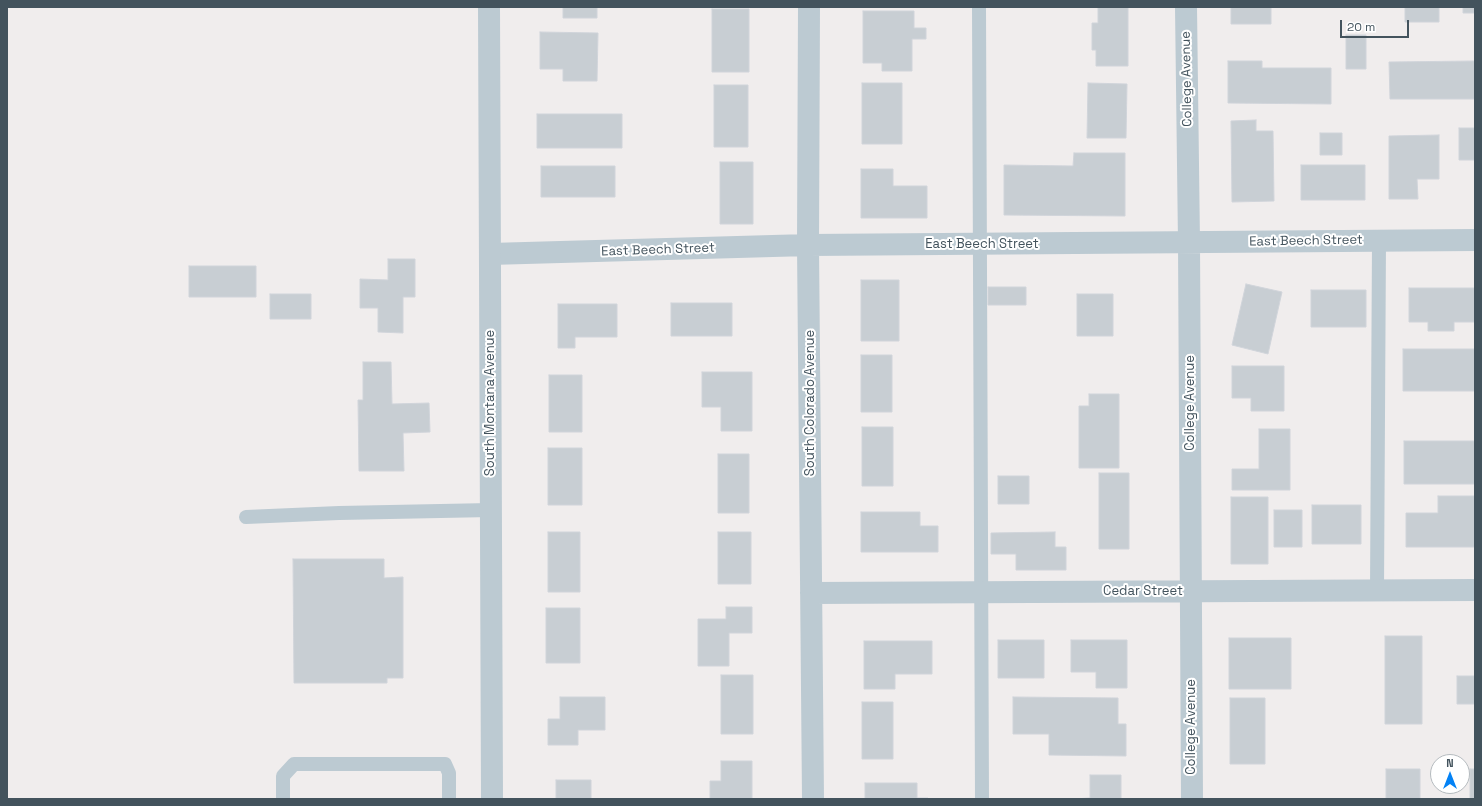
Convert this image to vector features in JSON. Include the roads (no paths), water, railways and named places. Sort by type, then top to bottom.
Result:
[{"type":"street","name":"South Montana Avenue","points":[[489,7],[492,799]]},
{"type":"street","name":"South Colorado Avenue","points":[[809,7],[808,245],[813,799]]},
{"type":"street","name":"College Avenue","points":[[1186,7],[1189,243],[1192,799]]},
{"type":"street","name":"East Beech Street","points":[[490,254],[808,245],[1475,240]]},
{"type":"street","name":"Cedar Street","points":[[811,593],[1475,590]]},
{"type":"lane","points":[[979,7],[982,799]]},
{"type":"lane","points":[[1377,590],[1379,241]]},
{"type":"lane","points":[[246,517],[339,513],[491,510]]},
{"type":"lane","points":[[283,799],[283,776],[294,764],[445,764],[449,773],[449,799]]}]
